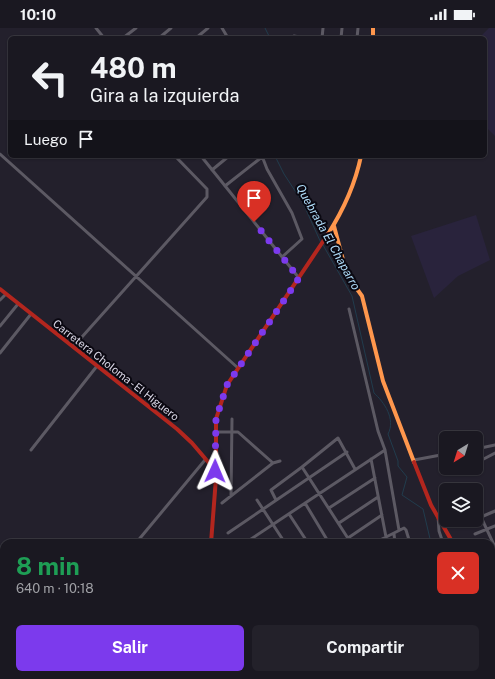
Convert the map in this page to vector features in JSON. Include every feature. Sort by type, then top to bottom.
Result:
[{"type":"street","points":[[126,36],[136,28]]},
{"type":"street","points":[[161,36],[171,28]]},
{"type":"street","points":[[198,36],[208,28]]},
{"type":"street","points":[[0,154],[238,368]]},
{"type":"street","points":[[73,346],[207,197],[207,189],[177,158]]},
{"type":"street","points":[[203,158],[299,278]]},
{"type":"street","points":[[212,170],[227,158]]},
{"type":"street","points":[[225,186],[260,158]]},
{"type":"street","points":[[263,158],[292,213],[302,239],[282,257]]},
{"type":"street","points":[[210,539],[215,471],[215,432],[221,401],[227,385],[334,226],[351,197],[358,177],[361,158]]},
{"type":"street","points":[[334,226],[338,246],[347,275],[362,296],[370,320],[384,381],[426,493],[451,539]]},
{"type":"street","name":"Carretera Choloma - El Higuero","points":[[0,289],[177,429],[192,443],[215,471]]},
{"type":"street","points":[[0,300],[6,294]]},
{"type":"street","points":[[0,326],[18,304]]},
{"type":"street","points":[[349,309],[378,431],[384,450],[399,530]]},
{"type":"street","points":[[0,353],[31,314]]},
{"type":"street","points":[[31,450],[97,366]]},
{"type":"street","points":[[231,496],[232,419]]},
{"type":"street","points":[[215,432],[238,432],[273,463]]},
{"type":"street","points":[[276,500],[271,490],[338,438],[355,469]]},
{"type":"street","points":[[483,448],[495,445]]},
{"type":"street","points":[[251,539],[384,450]]},
{"type":"street","points":[[228,533],[347,452]]},
{"type":"street","points":[[483,459],[495,453]]},
{"type":"street","points":[[414,460],[439,455]]},
{"type":"street","points":[[371,459],[386,537]]},
{"type":"street","points":[[139,539],[205,460]]},
{"type":"street","points":[[222,503],[273,463],[280,462]]},
{"type":"street","points":[[302,467],[348,538],[382,515]]},
{"type":"street","points":[[329,508],[375,478]]},
{"type":"street","points":[[339,523],[378,497]]},
{"type":"street","points":[[257,500],[281,539]]},
{"type":"street","points":[[305,503],[327,539]]},
{"type":"street","points":[[492,539],[481,517],[495,511]]},
{"type":"street","points":[[289,514],[305,539]]},
{"type":"street","points":[[438,516],[439,531],[442,539]]},
{"type":"street","points":[[474,534],[495,526]]},
{"type":"street","points":[[382,539],[404,528],[409,539]]},
{"type":"street","points":[[394,534],[395,539]]},
{"type":"shaded area","points":[[489,28],[495,28],[495,136],[487,128],[487,36],[481,36]]},
{"type":"shaded area","points":[[476,215],[490,260],[458,276],[434,298],[411,236]]},
{"type":"waterway","name":"Quebrada El Chaparro","points":[[265,28],[269,36]]},
{"type":"waterway","name":"Quebrada El Chaparro","points":[[276,158],[284,174],[303,203],[321,243]]},
{"type":"waterway","name":"Quebrada El Chaparro","points":[[323,245],[352,296],[374,393],[382,401],[388,411],[391,423],[388,434],[398,461],[398,466],[407,477],[402,495],[423,509],[430,539]]},
{"type":"traffic: slow","points":[[373,28],[373,36]]},
{"type":"traffic: slow","points":[[328,234],[348,196],[356,177],[361,158]]},
{"type":"traffic: slow","points":[[334,226],[347,275],[362,296],[383,381],[414,462]]},
{"type":"traffic: jam","points":[[211,539],[216,478],[216,419],[227,385],[328,234]]},
{"type":"traffic: jam","points":[[0,289],[177,429],[192,443],[215,470]]},
{"type":"traffic: jam","points":[[414,462],[431,505],[451,539]]},
{"type":"route","points":[[215,471],[216,419],[227,385],[299,278],[254,222]]}]
